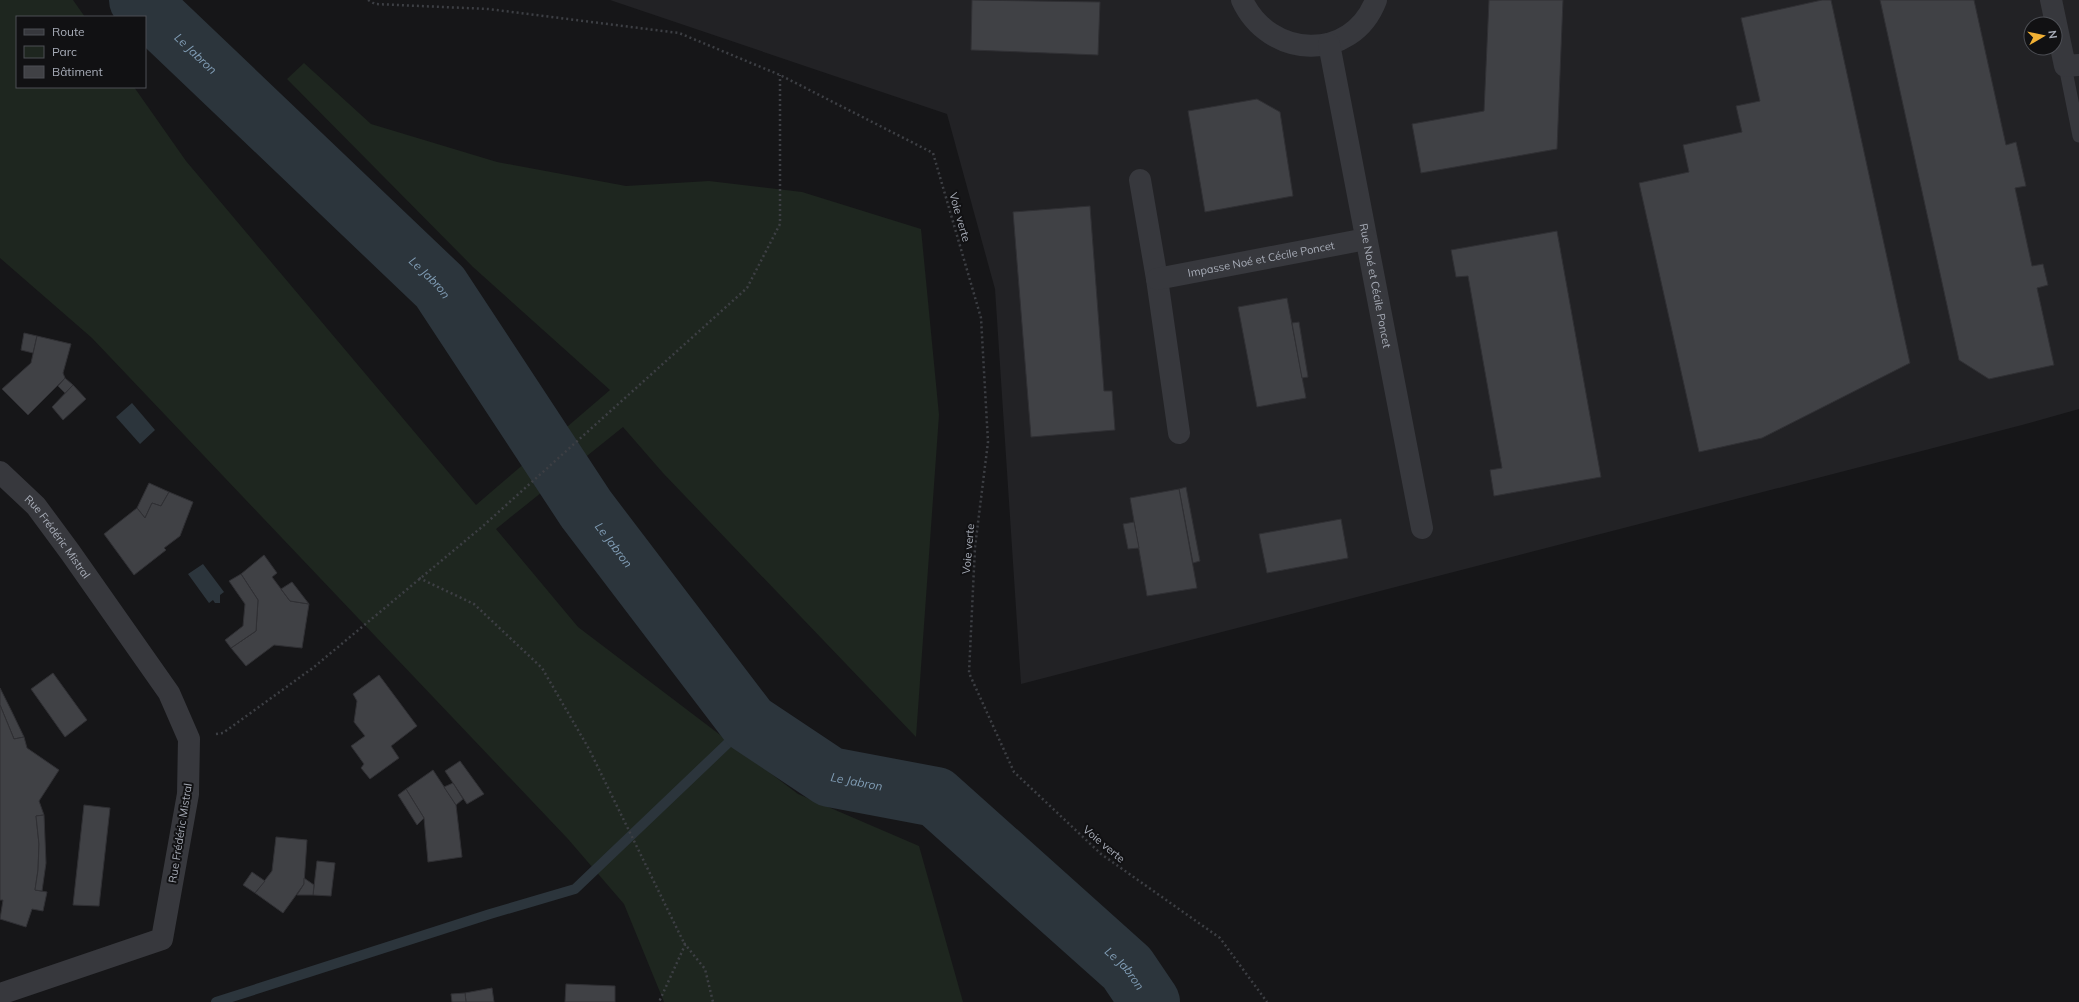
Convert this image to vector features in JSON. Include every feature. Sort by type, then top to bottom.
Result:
[{"type":"street","points":[[1242,0],[1247,12],[1259,26],[1274,37],[1292,44],[1310,46],[1329,44],[1346,36],[1361,24],[1373,9],[1376,0]]},
{"type":"street","points":[[2051,0],[2072,66]]},
{"type":"street","name":"Rue Noé et Cécile Poncet","points":[[1329,44],[1422,528]]},
{"type":"street","points":[[1140,180],[1157,279],[1179,433]]},
{"type":"street","name":"Impasse Noé et Cécile Poncet","points":[[1157,279],[1366,239]]},
{"type":"street","name":"Rue Frédéric Mistral","points":[[0,472],[36,506],[70,552],[169,693],[189,739],[188,794],[162,939],[0,994]]},
{"type":"lane","points":[[2072,66],[2079,136]]},
{"type":"path","name":"Voie verte","points":[[368,0],[375,4],[488,9],[610,25],[679,32],[780,75],[934,153],[981,318],[988,442],[975,547],[969,673],[1014,772],[1101,854],[1220,938],[1266,1002]]},
{"type":"path","points":[[189,739],[223,733],[314,667],[483,526],[747,288],[780,224],[780,75]]},
{"type":"path","points":[[419,578],[474,604],[542,668],[589,748],[685,945],[659,1002]]},
{"type":"path","points":[[682,940],[705,969],[713,1002]]},
{"type":"shaded area","points":[[610,0],[2079,0],[2079,409],[2022,425],[1021,684],[995,289],[947,114]]},
{"type":"shaded area","points":[[132,403],[155,430],[140,444],[116,417]]},
{"type":"shaded area","points":[[203,564],[224,592],[220,595],[220,603],[215,603],[213,600],[209,603],[188,574]]},
{"type":"green space","points":[[0,0],[73,0],[84,16],[16,16],[16,88],[135,88],[186,161],[476,505],[610,390],[473,267],[287,79],[304,63],[371,124],[497,162],[626,186],[709,181],[802,192],[921,229],[939,415],[916,737],[663,473],[623,427],[496,529],[578,627],[798,794],[919,846],[963,1002],[664,1002],[624,904],[568,839],[92,338],[0,258]]},
{"type":"building","points":[[972,0],[1100,2],[1098,55],[971,50]]},
{"type":"building","points":[[1489,0],[1563,0],[1557,149],[1421,173],[1412,124],[1484,111]]},
{"type":"building","points":[[1822,0],[1831,0],[1910,363],[1762,438],[1699,452],[1639,183],[1689,172],[1683,145],[1742,132],[1736,106],[1760,101],[1741,18]]},
{"type":"building","points":[[1880,0],[1974,0],[2006,145],[2016,142],[2026,186],[2015,188],[2032,266],[2043,264],[2048,285],[2037,288],[2054,365],[1989,379],[1959,360]]},
{"type":"building","points":[[1257,99],[1280,112],[1293,196],[1205,212],[1188,111]]},
{"type":"building","points":[[1090,206],[1104,391],[1112,391],[1115,430],[1031,437],[1013,212]]},
{"type":"building","points":[[1557,231],[1601,477],[1494,496],[1490,470],[1502,468],[1468,276],[1456,277],[1451,250]]},
{"type":"building","points":[[1287,298],[1306,398],[1257,407],[1238,307]]},
{"type":"building","points":[[1299,322],[1308,377],[1302,378],[1292,323]]},
{"type":"building","points":[[24,333],[37,336],[33,353],[21,350]]},
{"type":"building","points":[[37,336],[71,344],[63,373],[65,378],[28,415],[2,389],[31,363]]},
{"type":"building","points":[[65,378],[73,385],[65,393],[58,386]]},
{"type":"building","points":[[73,385],[86,399],[63,420],[52,407]]},
{"type":"building","points":[[149,483],[169,492],[161,506],[152,503],[145,518],[137,508]]},
{"type":"building","points":[[1186,487],[1200,561],[1193,563],[1179,489]]},
{"type":"building","points":[[1179,489],[1197,588],[1147,596],[1130,498]]},
{"type":"building","points":[[169,492],[193,502],[180,536],[164,548],[166,550],[134,575],[104,534],[137,508],[145,518],[152,503],[161,506]]},
{"type":"building","points":[[1341,519],[1348,558],[1267,573],[1259,534]]},
{"type":"building","points":[[1134,522],[1139,548],[1128,549],[1123,524]]},
{"type":"building","points":[[264,555],[277,573],[272,577],[290,601],[309,604],[302,648],[274,645],[246,666],[231,648],[256,631],[258,600],[241,574]]},
{"type":"building","points":[[241,574],[258,600],[256,631],[231,648],[225,640],[243,626],[245,604],[229,581]]},
{"type":"building","points":[[292,582],[309,604],[290,601],[281,589]]},
{"type":"building","points":[[53,673],[87,720],[65,737],[31,689]]},
{"type":"building","points":[[379,675],[417,726],[391,746],[399,758],[370,779],[361,768],[364,764],[351,746],[365,736],[354,722],[357,701],[353,694]]},
{"type":"building","points":[[0,688],[24,737],[14,739],[0,705]]},
{"type":"building","points":[[0,705],[14,739],[24,737],[27,748],[59,770],[39,801],[44,815],[36,816],[39,844],[38,870],[35,890],[47,892],[43,911],[32,909],[26,927],[0,919],[3,900],[0,900]]},
{"type":"building","points":[[460,761],[484,794],[467,804],[445,771]]},
{"type":"building","points":[[433,770],[456,805],[462,857],[428,862],[424,818],[406,789]]},
{"type":"building","points":[[453,783],[463,799],[456,805],[444,787]]},
{"type":"building","points":[[406,789],[424,818],[417,825],[398,795]]},
{"type":"building","points":[[84,805],[110,808],[99,906],[73,905]]},
{"type":"building","points":[[44,815],[46,863],[42,891],[35,890],[38,870],[39,844],[36,816]]},
{"type":"building","points":[[276,837],[307,840],[304,884],[283,913],[255,893],[272,871]]},
{"type":"building","points":[[317,861],[335,863],[331,896],[313,895]]},
{"type":"building","points":[[252,872],[265,881],[255,893],[243,885]]},
{"type":"building","points":[[304,878],[314,885],[313,895],[297,895],[304,884]]},
{"type":"building","points":[[566,984],[615,986],[615,1002],[565,1002]]},
{"type":"building","points":[[492,988],[494,1002],[466,1002],[465,993]]},
{"type":"building","points":[[465,993],[466,1002],[452,1002],[451,994]]},
{"type":"waterway","name":"Le Jabron","points":[[139,0],[440,287],[586,509],[749,723],[830,777],[936,797],[1127,968],[1150,1002]]},
{"type":"waterway","points":[[216,1002],[490,914],[575,889],[749,723]]}]
